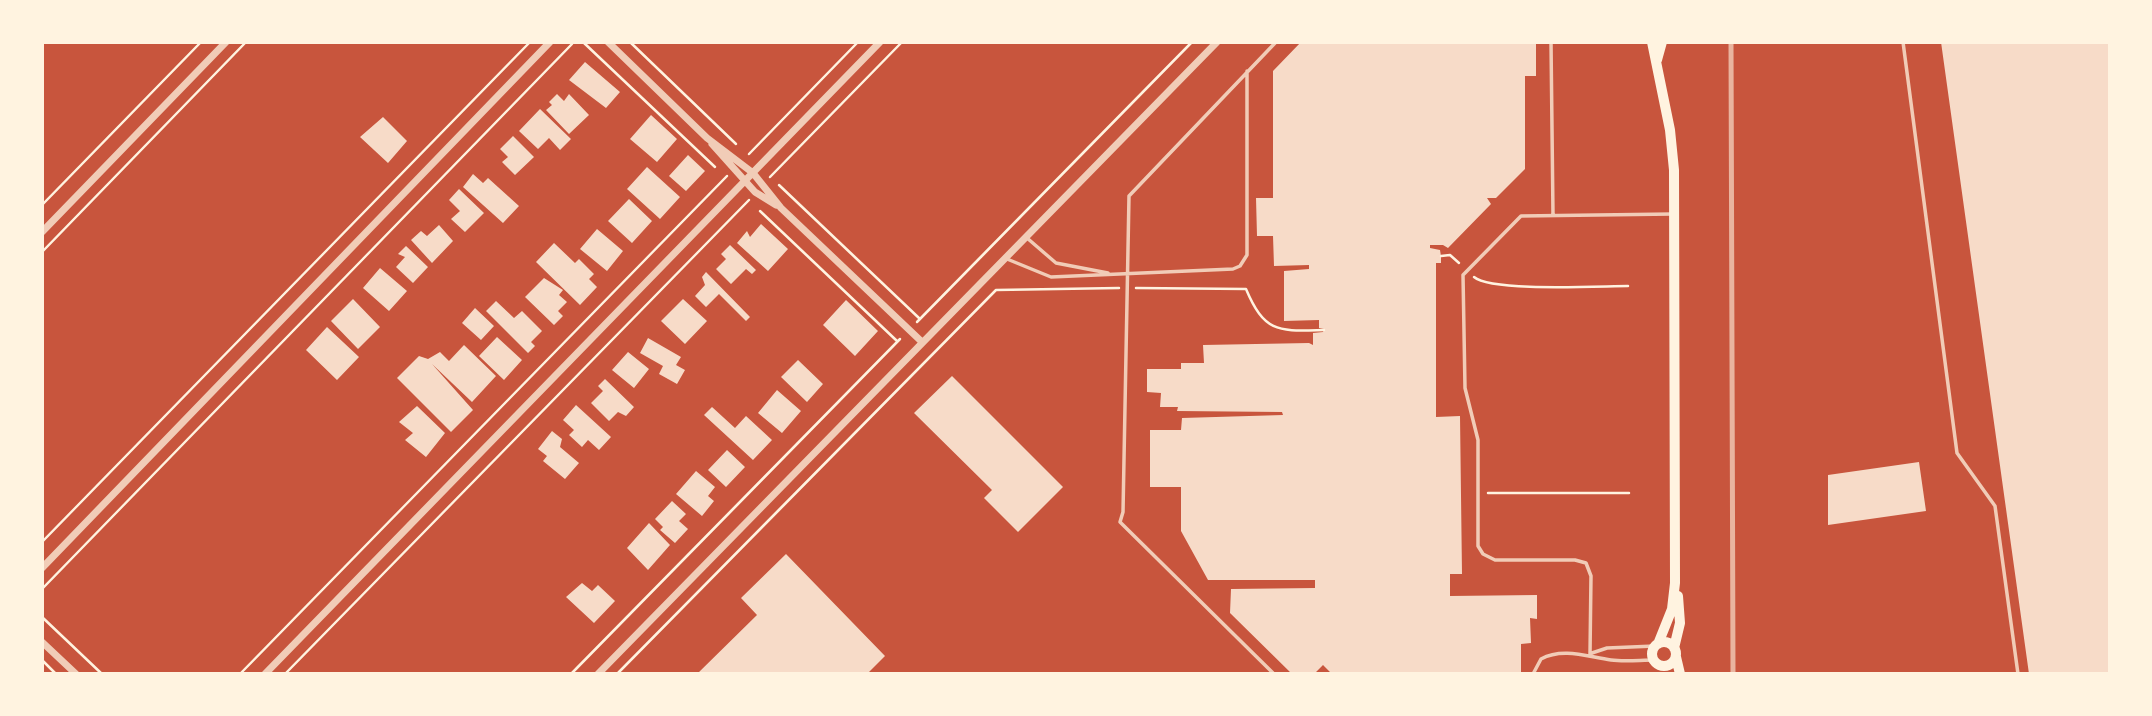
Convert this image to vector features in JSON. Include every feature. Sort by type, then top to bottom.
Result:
[{"type":"main road","points":[[1652,42],[1674,153],[1675,583],[1680,615],[1675,652],[1680,674]]},
{"type":"main road","points":[[1657,60],[1662,42]]},
{"type":"main road","points":[[1662,674],[1655,661],[1656,645],[1670,616],[1675,583]]},
{"type":"main road","points":[[1656,645],[1667,642],[1675,652]]},
{"type":"main road","points":[[1655,661],[1666,665],[1675,652]]},
{"type":"street","points":[[42,232],[226,42]]},
{"type":"street","points":[[42,568],[548,45],[556,42]]},
{"type":"street","points":[[265,674],[880,42]]},
{"type":"street","points":[[598,674],[1217,42]]},
{"type":"street","points":[[608,44],[707,138],[741,162],[763,184],[781,208],[922,342]]},
{"type":"street","points":[[707,138],[732,171],[755,192],[781,208]]},
{"type":"street","points":[[42,642],[76,674]]},
{"type":"lane","points":[[1275,674],[1120,522],[1123,512],[1127,272],[1129,202],[1132,190],[1276,42]]},
{"type":"lane","points":[[1552,42],[1553,215]]},
{"type":"lane","points":[[1903,42],[1958,453],[1995,506],[2018,674]]},
{"type":"lane","points":[[1005,258],[1051,277],[1233,269],[1247,259],[1247,71]]},
{"type":"lane","points":[[1590,654],[1591,576],[1588,566],[1575,560],[1495,560],[1483,554],[1478,546],[1478,440],[1465,388],[1463,281],[1466,270],[1521,216],[1674,214]]},
{"type":"lane","points":[[1025,237],[1040,253],[1056,263],[1108,273]]},
{"type":"lane","points":[[1533,674],[1536,663],[1548,655],[1590,654],[1607,648],[1656,645]]},
{"type":"lane","points":[[1590,654],[1608,660],[1655,661]]},
{"type":"path","points":[[42,205],[201,42]]},
{"type":"path","points":[[42,252],[246,42]]},
{"type":"path","points":[[42,542],[530,42]]},
{"type":"path","points":[[741,162],[858,42]]},
{"type":"path","points":[[763,184],[902,42]]},
{"type":"path","points":[[571,674],[1192,42]]},
{"type":"path","points":[[42,589],[572,43]]},
{"type":"path","points":[[240,674],[732,171]]},
{"type":"path","points":[[285,674],[755,192]]},
{"type":"path","points":[[1441,256],[1450,255],[1480,282],[1506,285],[1628,286]]},
{"type":"path","points":[[617,674],[996,290],[1246,289],[1256,315],[1281,331],[1324,330]]},
{"type":"path","points":[[1478,494],[1629,493]]},
{"type":"path","points":[[42,617],[102,674]]},
{"type":"path","points":[[42,660],[56,674]]},
{"type":"building","points":[[1301,42],[1536,42],[1536,76],[1525,76],[1525,169],[1496,198],[1487,198],[1491,204],[1448,248],[1443,245],[1430,245],[1430,248],[1440,250],[1441,256],[1441,263],[1436,263],[1436,417],[1460,416],[1462,574],[1450,574],[1450,596],[1537,595],[1537,619],[1530,618],[1531,643],[1521,644],[1521,674],[1332,674],[1323,665],[1314,674],[1292,674],[1230,613],[1231,589],[1315,588],[1315,580],[1208,580],[1181,531],[1181,487],[1150,487],[1150,430],[1181,430],[1182,418],[1283,415],[1282,412],[1177,411],[1178,407],[1160,407],[1161,393],[1147,392],[1147,369],[1181,369],[1181,363],[1204,363],[1203,345],[1313,345],[1313,333],[1323,332],[1324,329],[1319,328],[1319,320],[1284,321],[1284,271],[1309,269],[1309,265],[1274,266],[1273,236],[1257,236],[1256,198],[1273,198],[1273,71]]},
{"type":"building","points":[[1941,42],[2110,42],[2110,674],[2029,674]]},
{"type":"building","points":[[585,62],[620,92],[606,108],[569,80]]},
{"type":"building","points":[[557,94],[564,101],[569,94],[589,115],[569,134],[546,110],[552,105],[549,102]]},
{"type":"building","points":[[540,109],[571,139],[560,150],[549,138],[538,149],[519,131]]},
{"type":"building","points":[[651,115],[677,139],[657,162],[630,139]]},
{"type":"building","points":[[383,117],[407,141],[388,163],[360,137]]},
{"type":"building","points":[[513,136],[534,157],[515,175],[502,162],[508,157],[500,149]]},
{"type":"building","points":[[688,155],[705,171],[686,191],[669,176]]},
{"type":"building","points":[[647,167],[680,197],[660,219],[627,189]]},
{"type":"building","points":[[473,174],[483,183],[488,178],[519,206],[503,223],[463,187]]},
{"type":"building","points":[[459,189],[484,213],[465,232],[451,219],[460,211],[449,200]]},
{"type":"building","points":[[629,199],[652,221],[632,243],[608,221]]},
{"type":"building","points":[[761,224],[788,249],[768,271],[737,243],[747,231],[750,237]]},
{"type":"building","points":[[439,225],[453,241],[432,263],[411,240],[421,231],[427,236]]},
{"type":"building","points":[[597,229],[623,251],[607,271],[580,249]]},
{"type":"building","points":[[554,243],[575,263],[579,259],[594,274],[589,279],[597,287],[580,305],[536,262]]},
{"type":"building","points":[[730,245],[756,270],[752,274],[746,269],[731,284],[716,269],[726,259],[721,254]]},
{"type":"building","points":[[406,246],[428,267],[413,283],[396,267],[405,257],[398,254]]},
{"type":"building","points":[[380,268],[407,291],[389,311],[363,288]]},
{"type":"building","points":[[706,272],[750,317],[746,321],[719,294],[706,307],[695,296],[705,285],[702,277]]},
{"type":"building","points":[[544,278],[563,290],[559,295],[567,302],[558,311],[563,316],[554,325],[525,297]]},
{"type":"building","points":[[353,299],[380,327],[358,349],[331,321]]},
{"type":"building","points":[[683,299],[707,321],[685,344],[661,321]]},
{"type":"building","points":[[846,300],[878,331],[855,356],[823,325]]},
{"type":"building","points":[[496,301],[514,318],[522,311],[542,331],[531,342],[535,346],[528,353],[486,311]]},
{"type":"building","points":[[475,308],[494,326],[481,340],[462,323]]},
{"type":"building","points":[[327,327],[359,357],[337,380],[306,350]]},
{"type":"building","points":[[497,337],[522,360],[504,380],[479,356]]},
{"type":"building","points":[[648,338],[681,357],[676,365],[685,370],[677,384],[659,374],[663,366],[640,353]]},
{"type":"building","points":[[464,345],[496,376],[472,402],[432,364],[473,410],[451,432],[397,378],[419,356],[428,359],[440,352],[449,361]]},
{"type":"building","points":[[628,352],[649,369],[634,388],[612,370]]},
{"type":"building","points":[[798,360],[823,384],[807,402],[781,377]]},
{"type":"building","points":[[952,376],[1063,487],[1018,532],[984,498],[992,490],[914,413]]},
{"type":"building","points":[[605,379],[634,407],[626,416],[618,412],[609,421],[591,403],[603,391],[598,386]]},
{"type":"building","points":[[777,390],[801,411],[782,433],[758,413]]},
{"type":"building","points":[[576,405],[611,437],[599,450],[588,440],[582,447],[569,435],[574,430],[563,420]]},
{"type":"building","points":[[417,406],[445,433],[426,457],[405,440],[413,433],[399,422]]},
{"type":"building","points":[[712,407],[735,428],[746,416],[772,440],[753,460],[704,415]]},
{"type":"building","points":[[552,431],[562,439],[560,447],[579,463],[565,479],[543,461],[547,456],[538,449]]},
{"type":"building","points":[[727,450],[745,467],[726,487],[708,470]]},
{"type":"building","points":[[1919,462],[1926,511],[1828,525],[1828,475]]},
{"type":"building","points":[[696,471],[715,487],[708,496],[714,501],[702,516],[676,494]]},
{"type":"building","points":[[672,501],[686,514],[679,521],[688,529],[675,543],[660,530],[663,527],[655,519]]},
{"type":"building","points":[[649,523],[670,545],[648,570],[627,548]]},
{"type":"building","points":[[786,554],[885,656],[867,674],[697,674],[757,615],[741,598]]},
{"type":"building","points":[[582,583],[592,591],[598,585],[615,601],[594,623],[566,597]]},
{"type":"railway","points":[[1731,42],[1733,674]]}]
